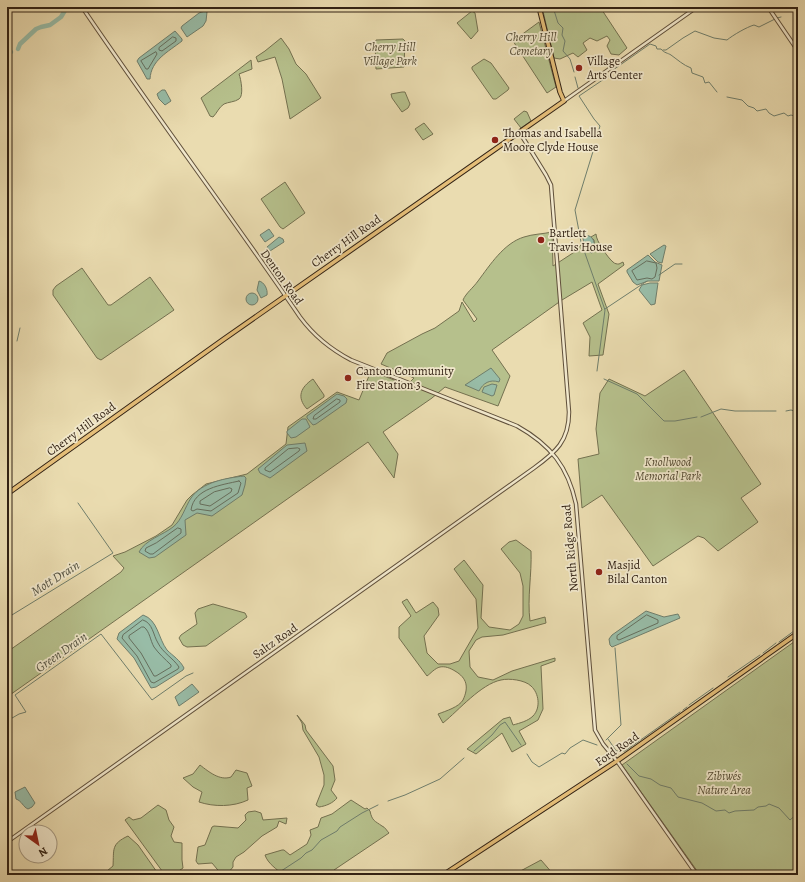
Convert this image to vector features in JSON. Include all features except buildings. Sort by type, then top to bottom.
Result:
[{"type":"main road","points":[[539,7],[564,102]]},
{"type":"main road","name":"Cherry Hill Road","points":[[7,494],[285,296],[564,102]]},
{"type":"main road","name":"Ford Road","points":[[443,875],[617,761],[798,633]]},
{"type":"street","name":"Denton Road","points":[[82,7],[285,296],[310,330],[322,342],[351,360],[512,424],[532,435],[553,454]]},
{"type":"street","name":"Cherry Hill Road","points":[[564,102],[697,7]]},
{"type":"street","points":[[768,7],[798,51]]},
{"type":"street","points":[[520,132],[551,185],[569,417],[564,436],[553,454]]},
{"type":"street","name":"North Ridge Road","points":[[553,454],[567,474],[576,504],[595,730],[603,744],[617,761],[697,875]]},
{"type":"street","name":"Saltz Road","points":[[7,842],[553,454]]},
{"type":"green space","points":[[542,7],[600,7],[627,48],[619,55],[611,54],[607,46],[610,40],[607,36],[597,41],[590,38],[583,43],[587,50],[578,57],[573,53],[560,59],[554,58]]},
{"type":"green space","points":[[472,11],[475,13],[478,31],[471,39],[457,23]]},
{"type":"green space","name":"Cherry Hill Cemetary","points":[[539,22],[556,87],[547,93],[513,41]]},
{"type":"green space","points":[[281,38],[289,49],[296,64],[306,74],[321,98],[290,119],[282,79],[275,57],[258,62],[256,57]]},
{"type":"green space","name":"Cherry Hill Village Park","points":[[403,39],[405,41],[404,67],[376,69],[376,40]]},
{"type":"green space","points":[[484,59],[491,63],[509,88],[496,99],[493,99],[472,69],[472,67]]},
{"type":"green space","points":[[251,60],[252,69],[239,74],[242,87],[241,97],[236,101],[224,104],[213,117],[210,116],[201,98]]},
{"type":"green space","points":[[405,92],[410,104],[408,108],[402,112],[392,98],[391,94]]},
{"type":"green space","points":[[524,111],[527,112],[531,121],[521,128],[514,119]]},
{"type":"green space","points":[[424,123],[433,134],[423,140],[415,129]]},
{"type":"green space","points":[[285,182],[305,213],[283,229],[280,227],[261,199]]},
{"type":"green space","points":[[552,232],[553,266],[576,251],[584,241],[584,247],[595,250],[594,240],[591,237],[596,234],[600,245],[611,260],[617,264],[623,262],[624,265],[598,284],[609,314],[603,355],[589,356],[590,337],[583,323],[602,310],[592,282],[562,300],[492,350],[510,376],[498,406],[445,387],[432,398],[383,432],[398,454],[394,478],[368,442],[7,697],[7,652],[121,572],[124,568],[113,556],[125,552],[156,536],[172,525],[187,500],[206,484],[247,474],[286,444],[288,427],[337,392],[359,400],[371,371],[407,385],[414,378],[381,364],[387,353],[435,328],[459,311],[462,302],[474,322],[477,319],[463,300],[498,255],[517,240],[527,236]]},
{"type":"green space","points":[[82,268],[108,305],[111,305],[150,277],[174,310],[101,360],[97,358],[53,295],[53,290],[56,286]]},
{"type":"green space","name":"Knollwood Memorial Park","points":[[684,370],[761,484],[741,498],[758,522],[718,551],[704,538],[698,536],[653,566],[602,495],[582,508],[578,459],[599,454],[596,429],[600,393],[609,379],[645,396]]},
{"type":"green space","points":[[313,379],[324,397],[307,409],[302,400],[301,392],[305,385]]},
{"type":"green space","points":[[516,540],[531,551],[529,604],[530,621],[545,617],[546,623],[503,635],[482,637],[476,640],[469,651],[470,667],[478,677],[493,680],[512,671],[555,658],[555,661],[541,666],[543,709],[538,720],[519,731],[526,744],[512,752],[502,733],[476,754],[467,749],[503,719],[510,717],[513,725],[526,721],[536,713],[538,701],[536,693],[531,686],[521,681],[504,679],[493,682],[470,698],[443,723],[438,714],[459,705],[465,695],[466,683],[459,674],[446,667],[438,668],[427,676],[399,638],[399,627],[411,616],[402,602],[407,599],[416,613],[433,602],[438,608],[439,615],[424,636],[427,653],[438,664],[450,664],[459,661],[478,628],[476,599],[454,569],[464,560],[483,585],[481,618],[489,627],[510,630],[519,624],[523,616],[523,586],[520,573],[501,549],[509,542]]},
{"type":"green space","points":[[213,604],[245,613],[247,617],[206,646],[187,647],[183,645],[179,638],[197,624],[195,613],[198,609]]},
{"type":"green space","name":"Zibiwés Nature Area","points":[[798,639],[798,875],[700,875],[622,765]]},
{"type":"green space","points":[[297,715],[305,725],[306,730],[333,766],[335,780],[331,790],[337,798],[324,806],[319,807],[316,805],[324,785],[324,775],[319,757],[303,730],[302,723]]},
{"type":"green space","points":[[200,765],[215,775],[223,778],[231,777],[236,770],[247,773],[252,786],[247,788],[248,800],[224,806],[199,802],[202,792],[193,787],[183,778],[193,774]]},
{"type":"green space","points":[[351,800],[365,809],[367,808],[374,820],[384,827],[389,833],[334,870],[336,875],[283,875],[268,861],[265,855],[284,850],[290,855],[307,844],[311,835],[310,830],[318,827],[321,818],[332,814]]},
{"type":"green space","points":[[158,805],[166,810],[169,820],[174,827],[171,836],[174,842],[182,843],[183,868],[173,875],[165,875],[125,820],[129,817],[133,820],[141,818]]},
{"type":"green space","points":[[255,811],[261,813],[263,820],[287,818],[286,824],[279,821],[277,827],[262,836],[236,857],[233,862],[233,867],[228,873],[229,875],[222,875],[212,863],[198,864],[196,861],[198,847],[205,845],[212,827],[238,828],[246,820],[245,815],[248,812]]},
{"type":"green space","points":[[128,836],[138,845],[159,875],[102,875],[113,866],[114,848],[116,845]]},
{"type":"green space","points":[[541,860],[554,875],[513,875]]},
{"type":"water","points":[[205,11],[207,12],[206,21],[203,26],[187,37],[181,28],[182,26],[199,13]]},
{"type":"water","points":[[175,31],[182,41],[161,57],[153,67],[150,79],[147,79],[137,61]]},
{"type":"water","points":[[162,90],[165,90],[171,101],[165,105],[159,99],[157,94]]},
{"type":"water","points":[[269,229],[274,236],[265,242],[260,235]]},
{"type":"water","points":[[585,235],[591,237],[593,240],[595,250],[592,253],[587,251],[585,247],[583,238]]},
{"type":"water","points":[[279,237],[283,239],[284,242],[270,251],[267,247]]},
{"type":"water","points":[[664,245],[666,246],[662,263],[658,262],[650,254]]},
{"type":"water","points":[[648,255],[655,262],[662,265],[659,281],[648,281],[637,285],[633,282],[627,270]]},
{"type":"water","points":[[259,281],[264,284],[267,293],[267,295],[261,298],[257,290]]},
{"type":"water","points":[[658,283],[655,304],[651,305],[639,290],[642,285]]},
{"type":"water","points":[[250,293],[254,293],[258,299],[254,305],[250,305],[246,301],[246,297]]},
{"type":"water","points":[[491,368],[500,379],[499,382],[487,382],[479,391],[465,385]]},
{"type":"water","points":[[492,384],[497,385],[494,395],[492,396],[482,392],[484,387]]},
{"type":"water","points":[[337,394],[344,396],[347,399],[346,403],[313,425],[307,416]]},
{"type":"water","points":[[302,419],[306,419],[310,427],[296,437],[291,438],[287,431]]},
{"type":"water","points":[[305,443],[307,451],[270,478],[260,473],[258,469],[287,445]]},
{"type":"water","points":[[244,476],[246,478],[242,495],[212,516],[197,513],[185,520],[186,535],[155,557],[149,558],[139,552],[145,544],[169,530],[176,524],[191,498],[201,488],[222,480]]},
{"type":"water","points":[[646,611],[664,617],[678,614],[680,618],[612,647],[610,645],[609,639],[612,635]]},
{"type":"water","points":[[143,615],[152,621],[167,650],[184,668],[156,687],[151,688],[134,658],[117,639],[119,633]]},
{"type":"water","points":[[192,684],[199,692],[179,706],[175,697]]},
{"type":"water","points":[[25,787],[35,803],[28,809],[16,799],[15,792]]},
{"type":"waterway","points":[[18,49],[20,44],[36,29],[50,25],[61,17],[67,7]]},
{"type":"waterway","points":[[553,7],[558,23],[563,28],[562,35],[565,41],[563,51],[570,59],[574,72]]},
{"type":"waterway","points":[[777,18],[781,17]]},
{"type":"waterway","points":[[663,50],[666,50],[695,31],[714,38],[727,40],[748,27],[754,25],[759,27],[775,19]]},
{"type":"waterway","points":[[597,136],[600,126],[579,96],[610,75],[613,70],[650,44],[656,46],[657,49],[661,49],[691,68],[692,73],[703,77],[705,83],[709,82],[717,92]]},
{"type":"waterway","points":[[7,51],[11,52]]},
{"type":"waterway","points":[[575,77],[578,88]]},
{"type":"waterway","points":[[727,97],[742,100],[748,106],[757,111],[766,109],[774,116],[784,113],[788,116],[791,115],[798,117]]},
{"type":"waterway","points":[[595,145],[575,210],[581,242],[605,310],[597,371]]},
{"type":"waterway","points":[[659,275],[675,264],[682,264]]},
{"type":"waterway","points":[[605,309],[647,281]]},
{"type":"waterway","points":[[17,341],[20,328]]},
{"type":"waterway","points":[[604,379],[637,394],[664,421],[675,421],[697,417]]},
{"type":"waterway","points":[[701,417],[721,409],[735,411],[776,411]]},
{"type":"waterway","points":[[786,411],[791,410],[798,412]]},
{"type":"waterway","name":"Mott Drain","points":[[7,618],[113,553],[78,503]]},
{"type":"waterway","points":[[779,642],[798,628]]},
{"type":"waterway","name":"Green Drain","points":[[7,721],[26,712],[15,695],[101,634],[152,700],[186,676],[193,673]]},
{"type":"waterway","points":[[763,653],[776,643]]},
{"type":"waterway","points":[[606,740],[621,725],[615,648]]},
{"type":"waterway","points":[[728,677],[760,655]]},
{"type":"waterway","points":[[689,705],[713,688]]},
{"type":"waterway","points":[[683,710],[687,707]]},
{"type":"waterway","points":[[616,751],[625,751],[680,712]]},
{"type":"waterway","points":[[474,751],[492,735],[500,725],[505,722],[521,745]]},
{"type":"waterway","points":[[608,739],[617,752]]},
{"type":"waterway","points":[[527,754],[532,762],[539,767],[562,753],[565,754],[570,748],[583,740],[597,745]]},
{"type":"waterway","points":[[388,801],[440,779],[464,758]]},
{"type":"waterway","points":[[627,764],[639,776],[651,779],[660,785],[671,788],[678,797],[702,803],[716,811],[725,810],[729,813],[735,811],[754,810],[758,807],[769,804],[779,808],[790,820],[798,813]]},
{"type":"waterway","points":[[275,875],[312,850],[321,840],[337,831],[340,827],[378,805]]},
{"type":"place","name":"Village Arts Center","points":[[579,68]]},
{"type":"place","name":"Thomas and Isabella Moore Clyde House","points":[[495,140]]},
{"type":"place","name":"Bartlett Travis House","points":[[541,240]]},
{"type":"place","name":"Canton Community Fire Station 3","points":[[348,378]]},
{"type":"place","name":"Masjid Bilal Canton","points":[[599,572]]}]
